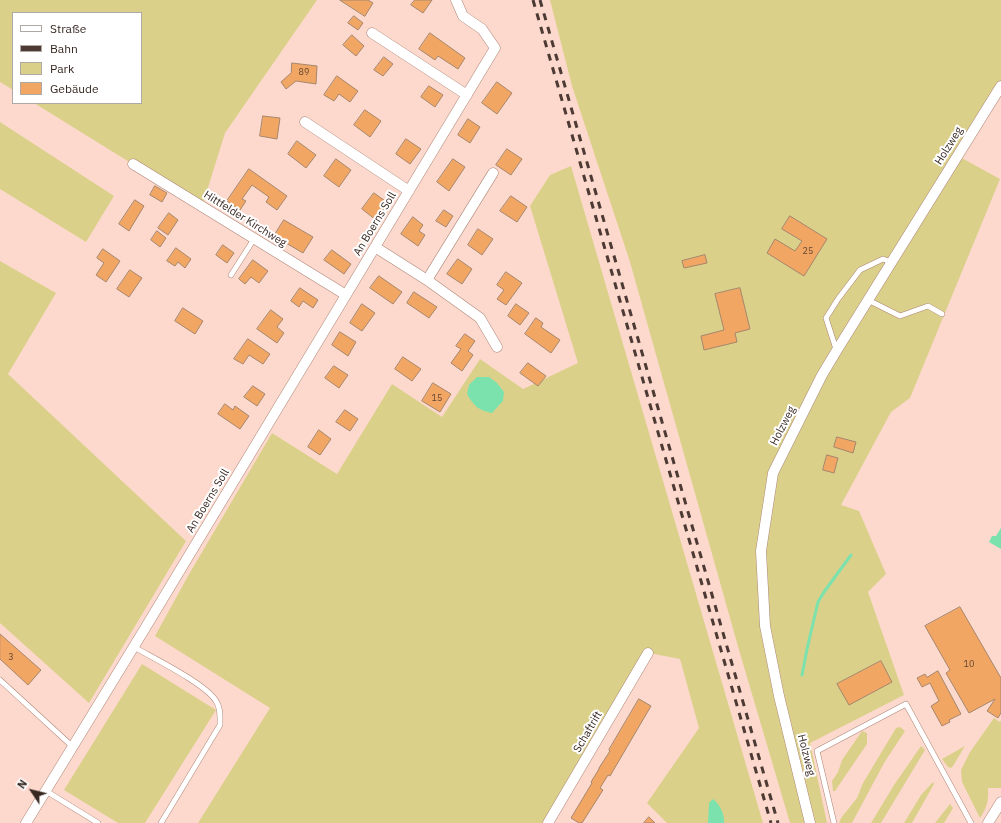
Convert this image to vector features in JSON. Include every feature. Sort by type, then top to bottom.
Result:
[{"type":"street","name":"An Boerns Soll","points":[[26,823],[134,647],[495,48],[482,29],[463,16],[456,0]]},
{"type":"street","points":[[372,33],[467,95]]},
{"type":"street","name":"Holzweg","points":[[810,823],[779,696],[765,626],[762,551],[773,473],[836,350],[1001,86]]},
{"type":"street","name":"An Boerns Soll","points":[[305,122],[409,191]]},
{"type":"street","name":"Hittfelder Kirchweg","points":[[132,164],[346,296]]},
{"type":"street","points":[[427,280],[493,173]]},
{"type":"street","points":[[375,247],[427,280],[480,318],[498,347]]},
{"type":"street","name":"Schaftrift","points":[[549,823],[648,653]]},
{"type":"street","points":[[988,823],[1001,802]]},
{"type":"lane","points":[[231,275],[254,239]]},
{"type":"lane","points":[[836,350],[826,318],[838,298],[860,270],[883,259],[891,262]]},
{"type":"lane","points":[[868,300],[900,316],[928,306],[942,314]]},
{"type":"lane","points":[[134,647],[201,686],[216,701],[220,712],[220,725],[161,823]]},
{"type":"lane","points":[[0,680],[73,747]]},
{"type":"lane","points":[[834,823],[817,750],[906,704],[970,823]]},
{"type":"lane","points":[[46,791],[98,823]]},
{"type":"green space","points":[[0,0],[317,0],[225,133],[202,207],[36,104],[142,104],[142,12],[12,12],[12,89],[0,82]]},
{"type":"green space","points":[[550,0],[1001,0],[1001,86],[958,156],[1000,179],[910,398],[891,412],[841,505],[859,511],[886,574],[868,592],[904,695],[810,743],[827,823],[790,823],[739,650],[630,262],[572,86]]},
{"type":"green space","points":[[0,122],[114,196],[86,242],[0,189]]},
{"type":"green space","points":[[571,166],[763,823],[667,823],[647,803],[699,728],[680,659],[649,653],[548,823],[198,823],[270,708],[155,636],[188,576],[272,433],[337,474],[392,384],[442,417],[480,359],[523,389],[578,363],[530,206],[550,175]]},
{"type":"green space","points":[[0,261],[56,293],[8,374],[186,541],[89,703],[0,623]]},
{"type":"green space","points":[[142,664],[216,710],[145,823],[118,823],[64,790]]},
{"type":"green space","points":[[994,718],[1000,722],[1001,720],[1001,788],[988,788],[987,804],[980,818],[962,782],[961,770],[970,752]]},
{"type":"green space","points":[[900,727],[905,731],[884,763],[852,823],[839,823],[841,818],[857,798],[863,783],[896,728]]},
{"type":"green space","points":[[862,731],[867,733],[867,744],[835,791],[833,791],[832,781],[838,772],[842,760]]},
{"type":"green space","points":[[921,746],[925,750],[881,823],[871,823],[894,785]]},
{"type":"green space","points":[[965,746],[953,766],[951,768],[948,767],[942,759]]},
{"type":"green space","points":[[933,782],[934,784],[912,823],[904,823],[921,795]]},
{"type":"green space","points":[[950,804],[953,808],[944,823],[935,823]]},
{"type":"shaded area","points":[[477,377],[489,377],[497,383],[504,392],[503,401],[492,413],[477,407],[467,394],[469,385]]},
{"type":"shaded area","points":[[1001,528],[1001,549],[989,542],[992,536],[996,536]]},
{"type":"shaded area","points":[[713,799],[722,810],[724,823],[708,823],[709,803]]},
{"type":"building","points":[[340,0],[368,0],[373,3],[365,16]]},
{"type":"building","points":[[415,0],[432,0],[423,13],[411,5]]},
{"type":"building","points":[[354,16],[363,23],[358,30],[348,23]]},
{"type":"building","points":[[430,33],[465,58],[458,69],[438,56],[435,60],[419,49]]},
{"type":"building","points":[[352,35],[364,46],[356,56],[343,45]]},
{"type":"building","points":[[384,57],[393,64],[383,76],[374,70]]},
{"type":"building","points":[[292,63],[317,66],[316,84],[296,81],[286,89],[281,82],[291,73]]},
{"type":"building","points":[[337,76],[358,91],[350,102],[339,94],[334,101],[324,95]]},
{"type":"building","points":[[497,82],[512,93],[497,114],[482,103]]},
{"type":"building","points":[[429,86],[443,95],[435,107],[421,97]]},
{"type":"building","points":[[365,110],[381,121],[370,137],[354,125]]},
{"type":"building","points":[[263,116],[280,118],[277,139],[260,136]]},
{"type":"building","points":[[468,119],[480,127],[470,143],[458,135]]},
{"type":"building","points":[[406,139],[421,149],[410,164],[396,154]]},
{"type":"building","points":[[297,141],[316,155],[306,168],[288,154]]},
{"type":"building","points":[[507,149],[522,159],[511,175],[496,165]]},
{"type":"building","points":[[336,159],[351,170],[339,187],[324,176]]},
{"type":"building","points":[[453,159],[465,167],[449,191],[437,182]]},
{"type":"building","points":[[249,169],[287,196],[277,210],[266,202],[269,197],[252,185],[242,199],[246,201],[240,210],[227,201]]},
{"type":"building","points":[[155,186],[167,193],[162,202],[150,195]]},
{"type":"building","points":[[374,193],[388,203],[376,220],[362,209]]},
{"type":"building","points":[[511,196],[527,207],[517,222],[500,211]]},
{"type":"building","points":[[135,200],[144,206],[129,231],[119,224]]},
{"type":"building","points":[[444,210],[453,216],[446,227],[436,221]]},
{"type":"building","points":[[169,213],[178,220],[168,235],[158,228]]},
{"type":"building","points":[[790,216],[827,239],[804,276],[767,253],[775,239],[795,251],[802,241],[782,229]]},
{"type":"building","points":[[413,217],[423,225],[419,231],[425,235],[418,246],[401,234]]},
{"type":"building","points":[[284,220],[313,237],[303,253],[274,236]]},
{"type":"building","points":[[478,229],[493,239],[482,255],[468,245]]},
{"type":"building","points":[[157,231],[166,238],[160,247],[151,240]]},
{"type":"building","points":[[223,245],[234,253],[227,263],[216,255]]},
{"type":"building","points":[[176,248],[191,259],[185,268],[178,262],[175,266],[167,261]]},
{"type":"building","points":[[103,249],[120,261],[106,282],[96,275],[104,263],[97,258]]},
{"type":"building","points":[[332,250],[351,264],[344,274],[324,260]]},
{"type":"building","points":[[705,255],[707,263],[684,268],[682,261]]},
{"type":"building","points":[[458,259],[472,269],[462,284],[447,274]]},
{"type":"building","points":[[253,260],[268,271],[259,283],[251,277],[245,284],[239,279]]},
{"type":"building","points":[[130,270],[142,278],[129,297],[117,289]]},
{"type":"building","points":[[506,272],[522,283],[506,305],[497,299],[504,290],[497,285]]},
{"type":"building","points":[[379,276],[402,292],[393,304],[370,288]]},
{"type":"building","points":[[300,288],[318,300],[313,308],[303,301],[299,307],[291,301]]},
{"type":"building","points":[[740,288],[750,329],[735,333],[737,342],[704,350],[701,336],[724,330],[715,294]]},
{"type":"building","points":[[414,292],[437,307],[429,318],[407,303]]},
{"type":"building","points":[[362,304],[375,313],[362,331],[350,323]]},
{"type":"building","points":[[516,304],[529,313],[520,325],[508,316]]},
{"type":"building","points":[[183,308],[203,321],[195,334],[175,321]]},
{"type":"building","points":[[271,310],[283,319],[277,327],[284,333],[277,343],[257,329]]},
{"type":"building","points":[[536,318],[543,323],[541,327],[560,340],[551,353],[525,334]]},
{"type":"building","points":[[340,332],[356,342],[348,356],[332,345]]},
{"type":"building","points":[[465,334],[475,341],[468,351],[473,355],[462,371],[451,363],[461,349],[456,346]]},
{"type":"building","points":[[248,339],[270,354],[263,364],[249,355],[243,364],[234,359]]},
{"type":"building","points":[[403,357],[421,369],[412,381],[395,369]]},
{"type":"building","points":[[528,363],[546,376],[538,386],[520,373]]},
{"type":"building","points":[[334,366],[348,375],[339,388],[325,378]]},
{"type":"building","points":[[433,383],[451,394],[440,412],[422,401]]},
{"type":"building","points":[[253,386],[265,394],[257,406],[244,397]]},
{"type":"building","points":[[225,404],[233,410],[235,406],[249,416],[240,429],[218,414]]},
{"type":"building","points":[[345,410],[358,419],[350,431],[336,422]]},
{"type":"building","points":[[319,430],[331,439],[320,455],[308,447]]},
{"type":"building","points":[[837,437],[856,442],[853,453],[834,447]]},
{"type":"building","points":[[827,455],[838,458],[834,473],[823,470]]},
{"type":"building","points":[[960,607],[1001,678],[1001,713],[998,718],[987,711],[995,699],[969,713],[946,673],[950,670],[925,626]]},
{"type":"building","points":[[0,634],[41,670],[28,685],[0,659]]},
{"type":"building","points":[[881,661],[892,682],[849,705],[837,684]]},
{"type":"building","points":[[938,671],[961,714],[949,720],[950,722],[942,726],[931,706],[939,701],[930,683],[922,687],[917,678],[925,674],[927,677]]},
{"type":"building","points":[[639,699],[651,706],[610,776],[608,775],[600,788],[603,790],[582,823],[579,823],[571,818]]},
{"type":"building","points":[[649,817],[655,823],[644,823]]},
{"type":"waterway","points":[[802,675],[818,602],[851,555]]},
{"type":"railway","points":[[533,0],[771,823]]},
{"type":"railway","points":[[540,0],[778,823]]}]
